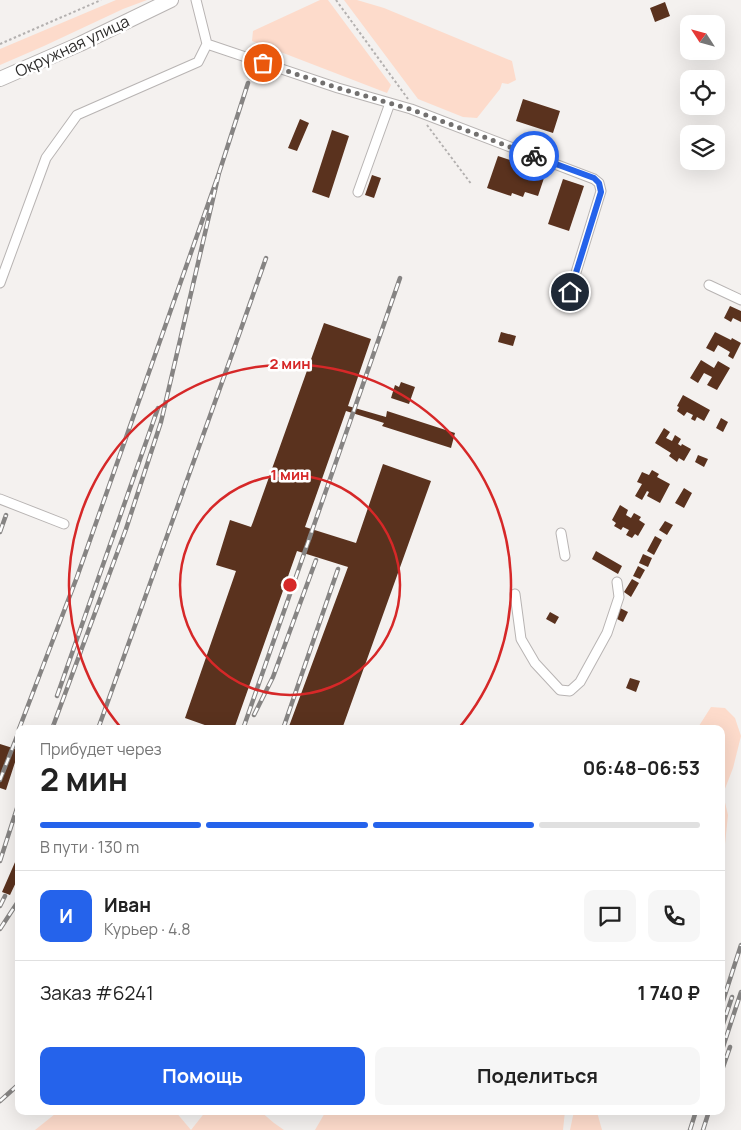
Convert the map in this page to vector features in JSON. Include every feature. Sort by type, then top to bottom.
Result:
[{"type":"highway","name":"Окружная улица","points":[[0,79],[80,44],[171,0]]},
{"type":"street","points":[[0,283],[46,158],[78,115],[198,62],[207,44],[196,0]]},
{"type":"street","points":[[207,44],[338,88],[416,111],[594,178],[599,183],[601,192],[570,292]]},
{"type":"street","points":[[358,192],[390,103]]},
{"type":"street","points":[[709,285],[741,300]]},
{"type":"street","points":[[0,500],[64,524]]},
{"type":"street","points":[[561,533],[565,556]]},
{"type":"street","points":[[515,594],[521,639],[534,663],[560,690],[570,691],[580,682],[607,633],[619,597],[617,582]]},
{"type":"path","points":[[0,44],[101,0]]},
{"type":"path","points":[[336,0],[416,111]]},
{"type":"path","points":[[427,126],[472,185]]},
{"type":"shaded area","points":[[116,0],[147,0],[0,65],[0,49]]},
{"type":"shaded area","points":[[320,0],[328,0],[391,85],[387,93],[252,41],[253,31]]},
{"type":"shaded area","points":[[344,0],[357,0],[384,8],[512,61],[516,80],[508,84],[502,83],[500,89],[477,118],[463,117],[418,99]]},
{"type":"shaded area","points":[[711,707],[725,708],[735,718],[741,736],[733,768],[725,789],[725,725],[700,725]]},
{"type":"shaded area","points":[[725,802],[728,815],[725,844]]},
{"type":"shaded area","points":[[54,1115],[178,1115],[191,1130],[35,1130]]},
{"type":"shaded area","points":[[203,1115],[265,1115],[284,1130],[191,1130]]},
{"type":"shaded area","points":[[324,1115],[565,1115],[563,1130],[315,1130]]},
{"type":"shaded area","points":[[573,1115],[598,1115],[602,1130],[570,1130]]},
{"type":"building","points":[[665,2],[670,16],[655,22],[650,8]]},
{"type":"building","points":[[523,99],[560,111],[553,133],[516,121]]},
{"type":"building","points":[[300,119],[309,123],[297,151],[288,148]]},
{"type":"building","points":[[332,130],[349,136],[329,198],[312,192]]},
{"type":"building","points":[[498,156],[546,172],[538,196],[525,192],[523,197],[512,193],[511,196],[487,188]]},
{"type":"building","points":[[372,175],[381,178],[374,198],[365,195]]},
{"type":"building","points":[[563,179],[584,186],[569,231],[548,224]]},
{"type":"building","points":[[730,306],[741,311],[741,322],[733,318],[731,322],[724,318]]},
{"type":"building","points":[[324,323],[371,339],[348,406],[386,417],[387,411],[455,433],[451,448],[382,426],[384,423],[346,411],[305,527],[356,543],[383,464],[431,481],[343,725],[289,725],[348,567],[297,551],[235,725],[205,725],[185,718],[236,571],[216,565],[230,520],[251,527]]},
{"type":"building","points":[[501,332],[516,336],[513,346],[498,342]]},
{"type":"building","points":[[715,332],[741,343],[733,359],[728,356],[730,352],[718,345],[714,352],[706,348]]},
{"type":"building","points":[[701,360],[714,368],[718,361],[730,368],[717,390],[707,385],[712,377],[704,373],[698,383],[690,378]]},
{"type":"building","points":[[401,382],[415,387],[409,404],[391,398],[395,385],[399,387]]},
{"type":"building","points":[[683,395],[710,410],[704,421],[697,417],[695,421],[691,419],[693,415],[687,412],[684,416],[677,411],[679,407],[677,406]]},
{"type":"building","points":[[721,418],[728,422],[723,432],[716,428]]},
{"type":"building","points":[[664,428],[670,432],[666,438],[672,441],[675,435],[681,439],[678,444],[691,449],[684,461],[679,458],[677,462],[669,456],[671,453],[655,443]]},
{"type":"building","points":[[698,455],[708,459],[704,467],[695,462]]},
{"type":"building","points":[[652,470],[659,474],[657,477],[670,484],[660,503],[647,496],[649,492],[647,491],[642,500],[635,496],[642,484],[637,482],[642,472],[649,475]]},
{"type":"building","points":[[684,488],[692,493],[684,508],[675,503]]},
{"type":"building","points":[[620,505],[628,510],[626,515],[631,518],[634,513],[641,517],[639,520],[645,524],[638,536],[635,534],[632,538],[626,535],[629,530],[623,527],[621,530],[614,526],[616,523],[612,520]]},
{"type":"building","points":[[665,521],[673,525],[667,535],[659,530]]},
{"type":"building","points":[[655,536],[662,540],[654,555],[647,551]]},
{"type":"building","points":[[596,551],[622,566],[618,574],[592,559]]},
{"type":"building","points":[[643,554],[652,558],[648,567],[639,563]]},
{"type":"building","points":[[638,566],[645,570],[640,579],[633,576]]},
{"type":"building","points":[[632,579],[639,583],[631,597],[624,592]]},
{"type":"building","points":[[620,608],[628,612],[623,622],[615,618]]},
{"type":"building","points":[[550,612],[559,617],[555,624],[546,619]]},
{"type":"building","points":[[630,678],[640,681],[636,692],[626,688]]},
{"type":"building","points":[[0,744],[15,749],[15,762],[6,790],[0,788]]},
{"type":"building","points":[[15,862],[15,884],[10,895],[2,892]]},
{"type":"railway","points":[[219,173],[248,83]]},
{"type":"railway","points":[[21,725],[77,577],[219,173],[161,422],[126,529],[53,725]]},
{"type":"railway","points":[[99,725],[266,258]]},
{"type":"railway","points":[[244,725],[400,278]]},
{"type":"railway","points":[[57,696],[158,408]]},
{"type":"railway","points":[[0,532],[6,515]]},
{"type":"railway","points":[[254,715],[273,677],[316,560]]},
{"type":"railway","points":[[284,725],[338,569]]},
{"type":"railway","points":[[0,780],[15,741]]},
{"type":"railway","points":[[0,861],[15,814]]},
{"type":"railway","points":[[0,906],[5,896]]},
{"type":"railway","points":[[0,929],[15,906]]},
{"type":"railway","points":[[725,995],[741,945]]},
{"type":"railway","points":[[725,1041],[741,992]]},
{"type":"railway","points":[[725,1018],[732,997]]},
{"type":"railway","points":[[725,1061],[730,1047]]},
{"type":"railway","points":[[0,1101],[15,1088]]},
{"type":"railway","points":[[690,1130],[695,1115]]},
{"type":"railway","points":[[703,1130],[708,1115]]},
{"type":"way so far","points":[[263,63],[410,109],[534,156]]},
{"type":"route","points":[[534,156],[594,178],[599,183],[601,192],[570,292]]}]
